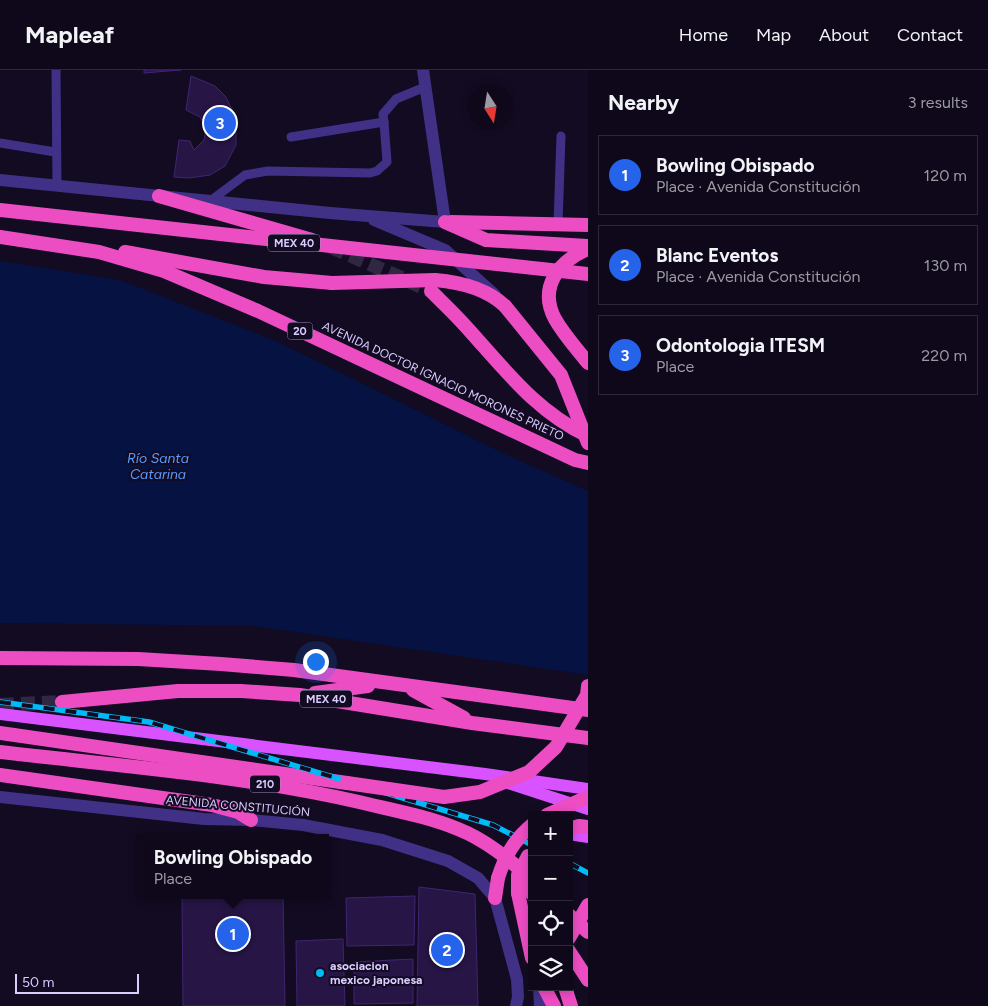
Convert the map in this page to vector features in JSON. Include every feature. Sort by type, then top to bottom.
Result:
[{"type":"highway","points":[[159,196],[320,242]]},
{"type":"highway","name":"MEX 40","points":[[0,210],[588,274]]},
{"type":"highway","points":[[445,222],[588,225]]},
{"type":"highway","points":[[445,222],[486,240],[588,247]]},
{"type":"highway","name":"AVENIDA DOCTOR IGNACIO MORONES PRIETO","points":[[0,237],[99,252],[164,271],[258,311],[575,460],[588,463]]},
{"type":"highway","points":[[588,247],[574,254],[561,264],[551,283],[550,300],[554,318],[588,363]]},
{"type":"highway","points":[[99,252],[136,254],[264,277],[332,283],[433,286],[458,282],[502,303],[561,375],[588,443]]},
{"type":"highway","points":[[433,286],[500,368],[546,411],[588,436]]},
{"type":"highway","name":"MEX 40","points":[[0,658],[138,659],[294,670],[588,710]]},
{"type":"highway","points":[[300,695],[384,683]]},
{"type":"highway","points":[[406,686],[472,723]]},
{"type":"highway","points":[[0,733],[444,797],[480,792],[529,772],[556,747],[587,695],[588,686]]},
{"type":"highway","name":"MEX 40","points":[[62,702],[178,691],[241,691],[300,695],[472,723],[588,738]]},
{"type":"highway","name":"210","points":[[0,752],[246,781],[345,799],[412,814],[459,829],[490,846],[516,865]]},
{"type":"highway","points":[[0,775],[212,805],[238,812],[251,820]]},
{"type":"highway","points":[[556,811],[588,796]]},
{"type":"highway","points":[[573,828],[588,827]]},
{"type":"highway","points":[[495,898],[504,858],[520,835],[528,829]]},
{"type":"highway","points":[[525,893],[518,875],[529,856]]},
{"type":"highway","points":[[516,865],[528,876]]},
{"type":"highway","points":[[516,865],[525,893],[531,946]]},
{"type":"highway","points":[[573,931],[588,905]]},
{"type":"highway","points":[[573,919],[588,932]]},
{"type":"highway","points":[[573,957],[588,980]]},
{"type":"highway","points":[[546,991],[554,1006]]},
{"type":"main road","points":[[0,714],[472,772],[588,789]]},
{"type":"main road","points":[[472,772],[588,809]]},
{"type":"main road","points":[[573,835],[588,837]]},
{"type":"street","points":[[0,180],[445,222],[422,70]]},
{"type":"street","points":[[363,215],[445,250],[502,303]]},
{"type":"street","name":"AVENIDA CONSTITUCIÓN","points":[[0,797],[204,819],[251,820],[303,825],[382,840],[448,861],[478,878],[495,898],[517,979],[518,996],[516,1006]]},
{"type":"street","points":[[539,991],[540,1006]]},
{"type":"lane","points":[[56,70],[56,186]]},
{"type":"lane","points":[[210,201],[245,175],[268,171],[370,173],[377,170],[386,162],[382,114],[391,103],[425,87]]},
{"type":"lane","points":[[291,137],[384,122]]},
{"type":"lane","points":[[558,224],[561,136]]},
{"type":"lane","points":[[0,144],[55,152]]},
{"type":"water","name":"Río Santa Catarina","points":[[0,261],[120,280],[276,341],[507,455],[588,491],[588,675],[254,626],[0,623]]},
{"type":"building","points":[[144,70],[181,70],[144,73]]},
{"type":"building","points":[[191,76],[215,86],[226,97],[236,118],[236,145],[225,166],[210,175],[189,178],[174,177],[179,140],[190,141],[194,150],[204,140],[206,128],[200,117],[186,110]]},
{"type":"building","points":[[419,887],[475,894],[478,1006],[417,1006]]},
{"type":"building","points":[[415,896],[414,945],[347,946],[346,898]]},
{"type":"building","points":[[182,899],[283,899],[285,1006],[183,1006]]},
{"type":"building","name":"asociacion mexico japonesa","points":[[343,939],[345,1006],[297,1006],[296,941]]},
{"type":"building","points":[[413,959],[413,1003],[354,1004],[354,962]]},
{"type":"tunnel","points":[[331,247],[431,291]]},
{"type":"tunnel","points":[[0,705],[62,702]]},
{"type":"railway","points":[[0,702],[149,722],[493,825],[528,843]]},
{"type":"railway","points":[[573,865],[588,873]]},
{"type":"place","name":"Odontologia ITESM","points":[[220,123]]},
{"type":"place","name":"Bowling Obispado","points":[[233,934]]},
{"type":"place","name":"Blanc Eventos","points":[[447,950]]},
{"type":"place","name":"asociacion mexico japonesa","points":[[320,973]]}]
